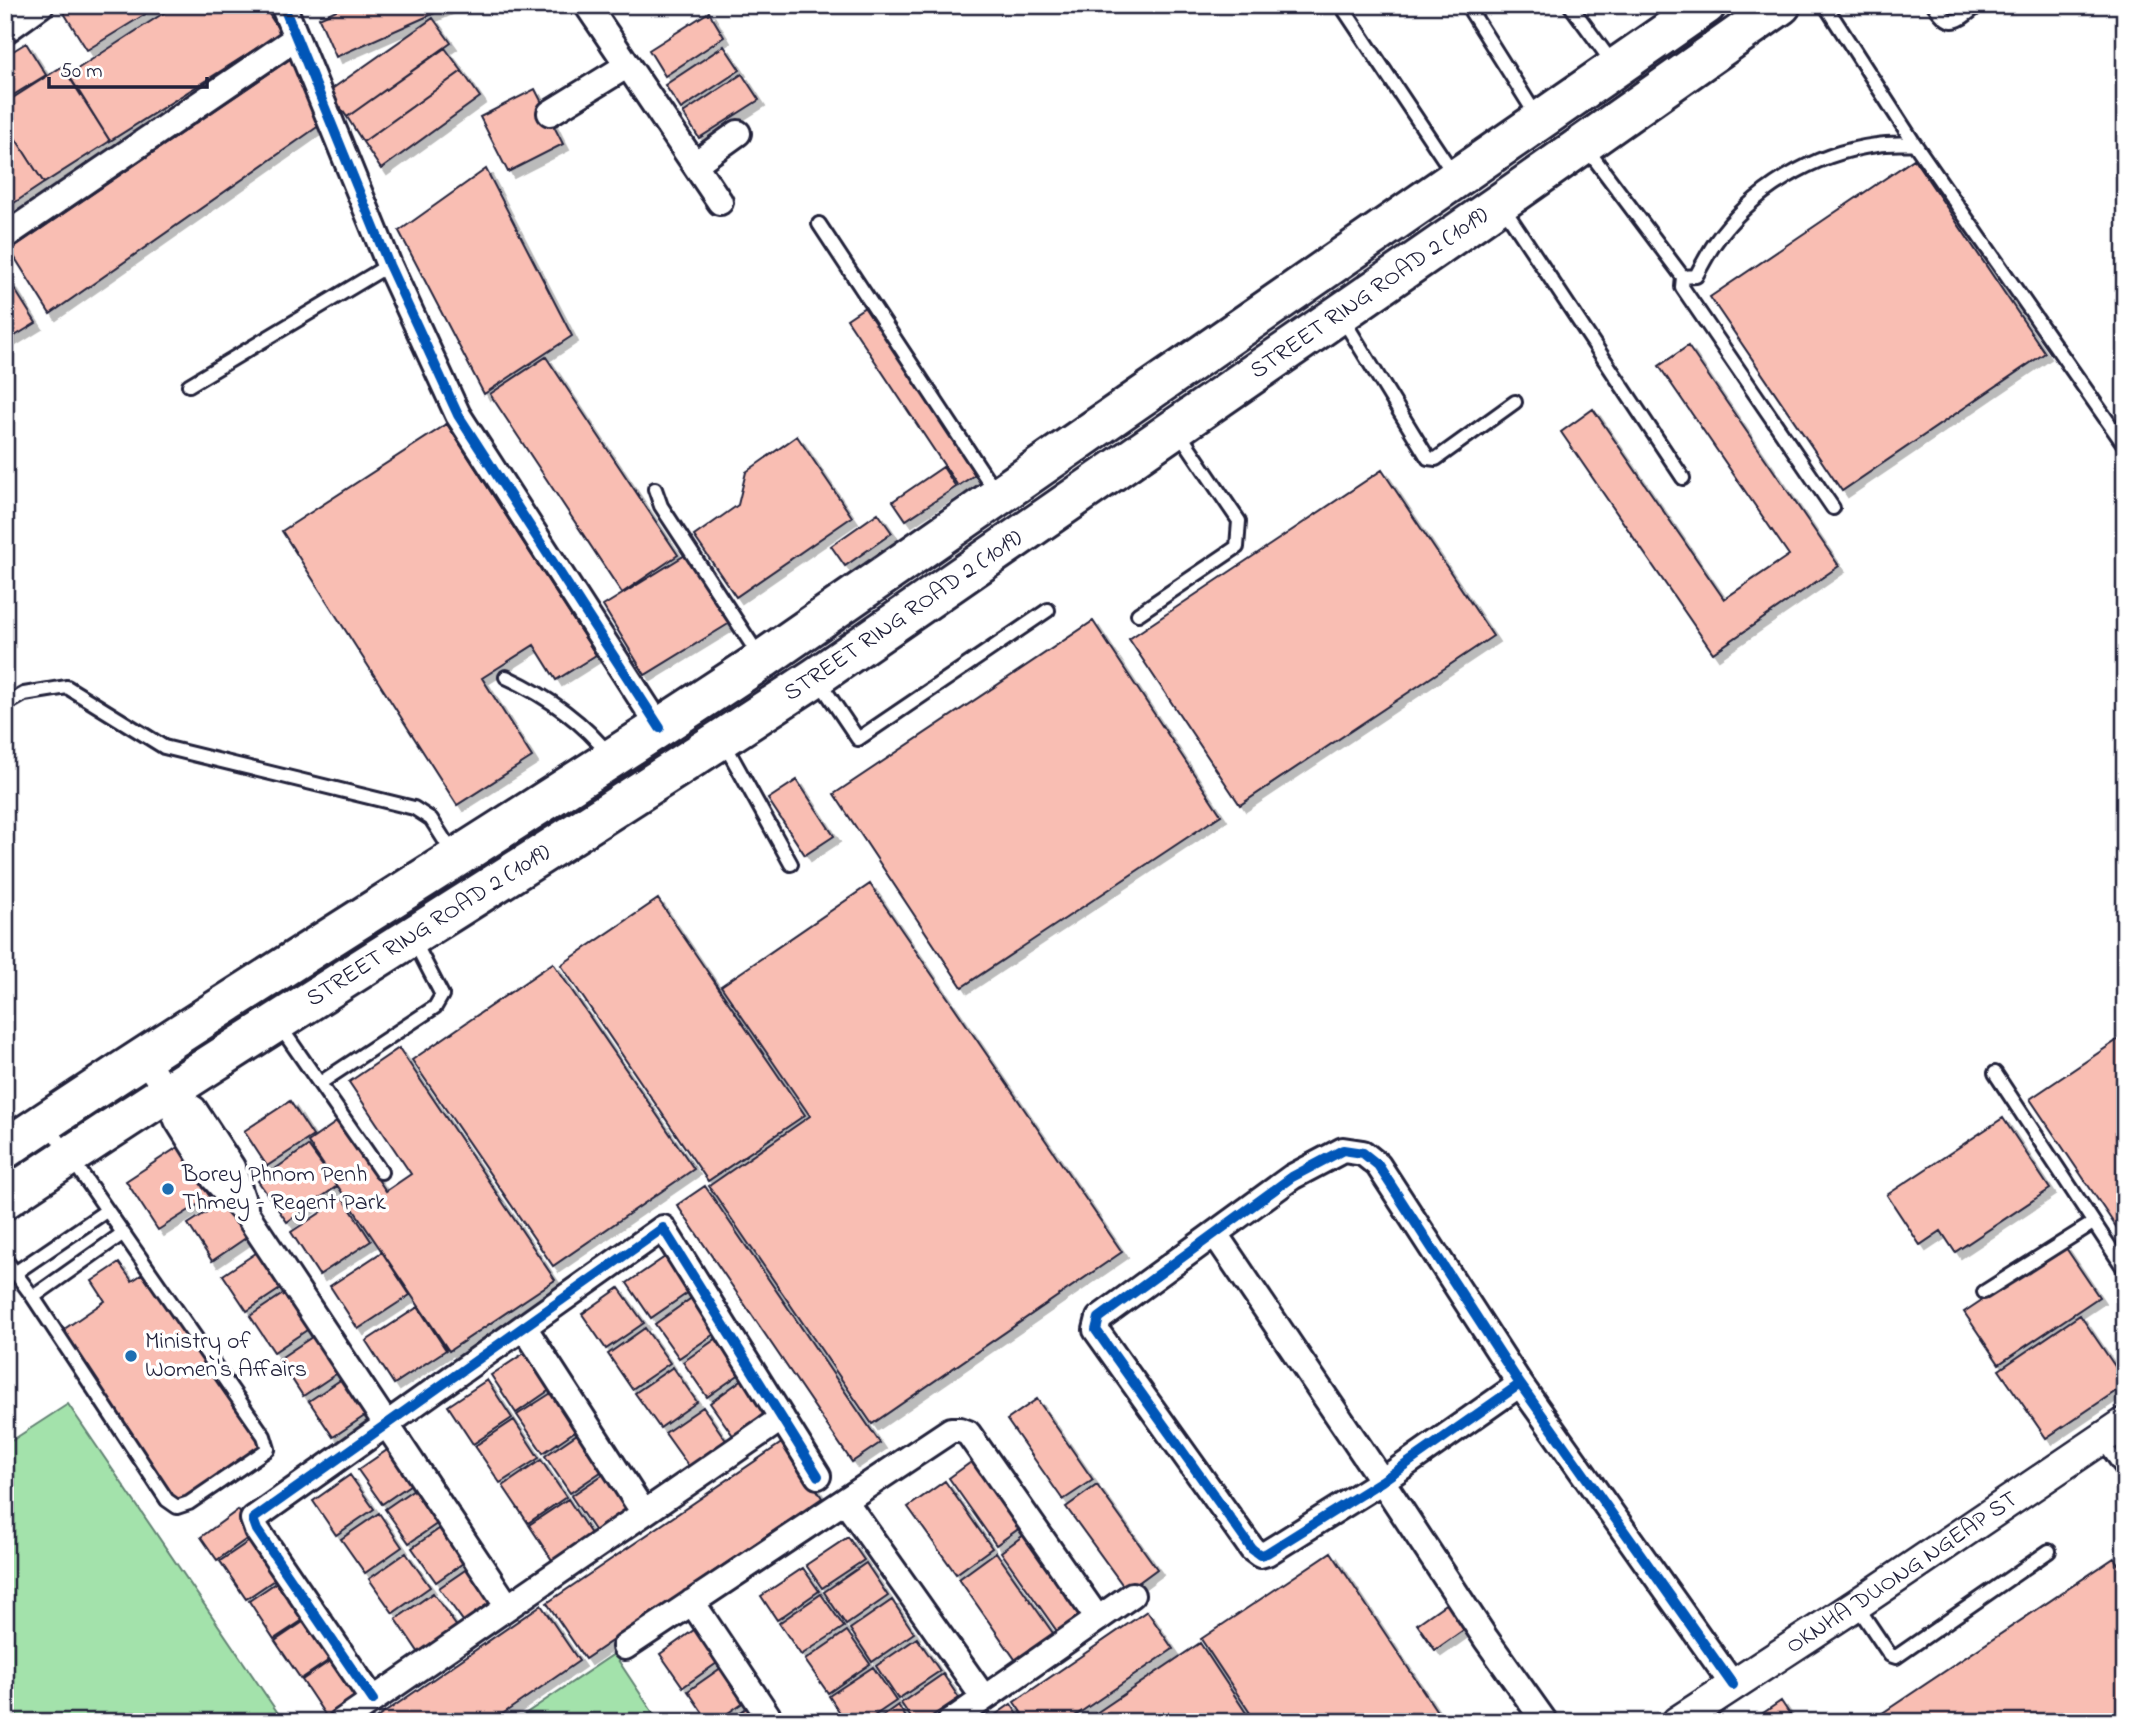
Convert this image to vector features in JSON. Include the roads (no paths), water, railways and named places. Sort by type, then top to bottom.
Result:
[{"type":"main road","name":"STREET RING ROAD 2 (1019)","points":[[5,1149],[762,660],[1706,5]]},
{"type":"main road","name":"STREET RING ROAD 2 (1019)","points":[[5,1199],[167,1092],[722,740],[816,677],[1500,204],[1781,5]]},
{"type":"street","points":[[5,31],[41,5]]},
{"type":"street","points":[[283,5],[389,265],[458,415],[660,728]]},
{"type":"street","points":[[587,5],[720,202]]},
{"type":"street","points":[[5,236],[296,37]]},
{"type":"street","points":[[550,113],[628,65]]},
{"type":"street","points":[[695,164],[738,132]]},
{"type":"street","points":[[144,1058],[167,1092],[177,1121],[214,1179],[248,1216],[508,1606]]},
{"type":"street","points":[[1520,1384],[1382,1481],[1260,1555],[1252,1549],[1096,1329],[1099,1318],[1292,1177],[1343,1150],[1363,1153],[1378,1165],[1520,1384],[1733,1685]]},
{"type":"street","points":[[373,1700],[257,1530],[253,1519],[663,1228],[818,1476]]},
{"type":"street","points":[[1215,1234],[1486,1639],[1545,1722]]},
{"type":"street","points":[[524,1327],[644,1513]]},
{"type":"street","points":[[341,1722],[782,1418]]},
{"type":"street","points":[[625,1647],[951,1430],[968,1433],[1098,1619]]},
{"type":"street","name":"OKNHA DUONG NGEAP ST","points":[[1676,1722],[1856,1605],[2113,1431]]},
{"type":"street","points":[[845,1502],[984,1698]]},
{"type":"street","points":[[950,1722],[1132,1595]]},
{"type":"street","points":[[691,1602],[772,1722]]},
{"type":"lane","points":[[1341,5],[1457,179]]},
{"type":"lane","points":[[1466,5],[1540,121]]},
{"type":"lane","points":[[1570,5],[1616,68]]},
{"type":"lane","points":[[1825,5],[1914,143],[2125,446]]},
{"type":"lane","points":[[1934,5],[1943,19],[1949,22],[1979,5]]},
{"type":"lane","points":[[1683,277],[1696,275],[1715,242],[1740,213],[1770,188],[1803,168],[1838,154],[1876,145],[1914,143]]},
{"type":"lane","points":[[1584,145],[1683,277],[1682,287],[1833,508]]},
{"type":"lane","points":[[1500,204],[1683,478]]},
{"type":"lane","points":[[819,224],[999,497]]},
{"type":"lane","points":[[189,386],[389,265]]},
{"type":"lane","points":[[1340,315],[1427,458],[1436,459],[1515,402]]},
{"type":"lane","points":[[1138,614],[1237,547],[1239,521],[1176,428]]},
{"type":"lane","points":[[655,489],[661,506],[762,660]]},
{"type":"lane","points":[[816,677],[858,739],[1048,610]]},
{"type":"lane","points":[[506,677],[568,713],[595,737],[612,759]]},
{"type":"lane","points":[[5,705],[24,694],[68,687],[164,747],[414,808],[431,819],[457,859]]},
{"type":"lane","points":[[722,740],[791,864]]},
{"type":"lane","points":[[320,1083],[435,1007],[442,995],[412,936]]},
{"type":"lane","points":[[277,1023],[381,1172]]},
{"type":"lane","points":[[1994,1073],[2125,1270]]},
{"type":"lane","points":[[5,1259],[167,1500],[177,1507],[189,1503],[268,1449],[264,1436],[46,1122]]},
{"type":"lane","points":[[15,1273],[106,1211]]},
{"type":"lane","points":[[1984,1292],[2093,1223]]},
{"type":"lane","points":[[33,1297],[122,1234]]},
{"type":"lane","points":[[2113,1431],[2125,1473]]},
{"type":"lane","points":[[1856,1605],[1890,1655],[1896,1657],[2049,1551]]},
{"type":"place","name":"Borey Phnom Penh Thmey - Regent Park","points":[[168,1189]]},
{"type":"place","name":"Ministry of Women's Affairs","points":[[131,1356]]}]
